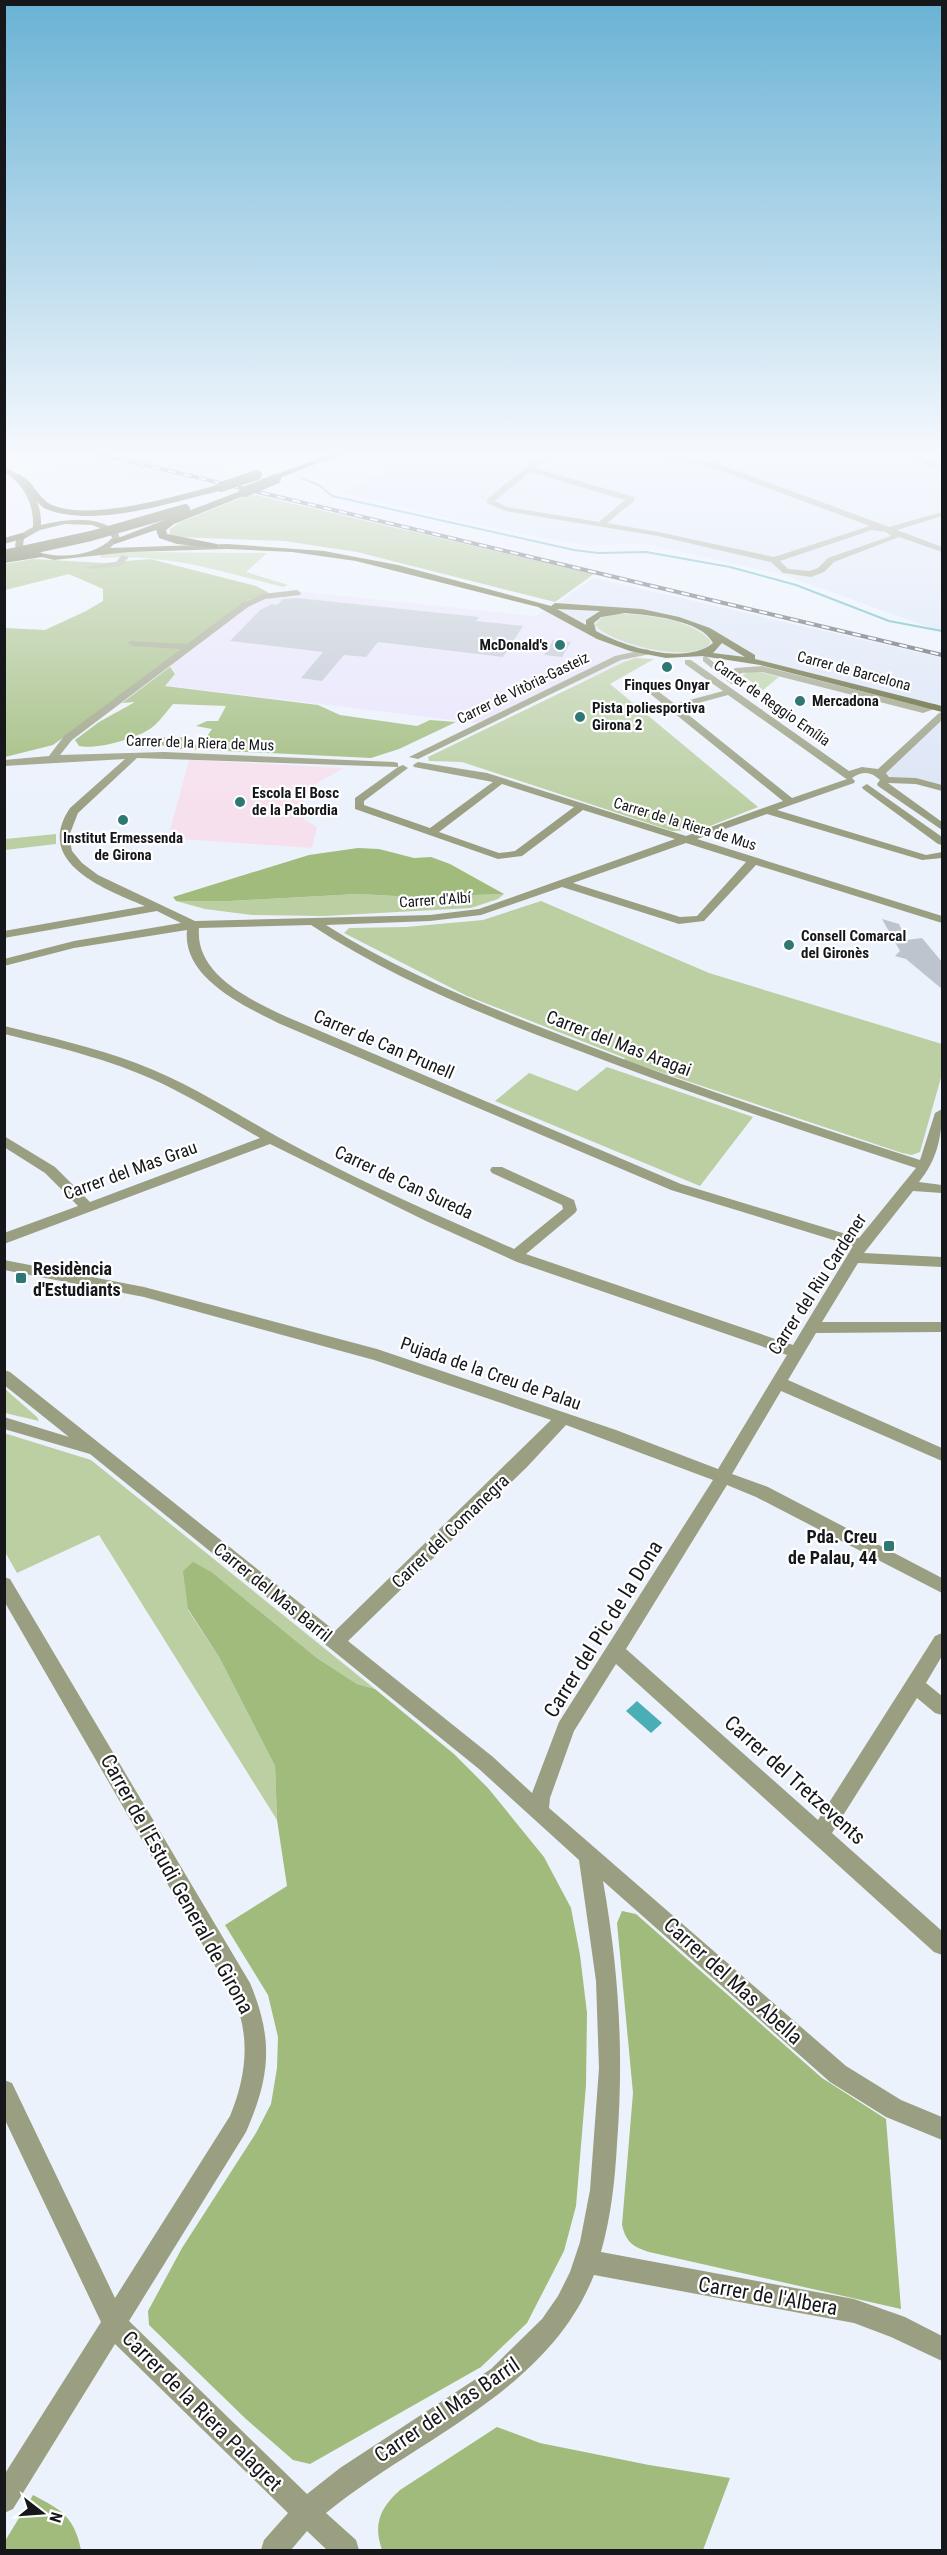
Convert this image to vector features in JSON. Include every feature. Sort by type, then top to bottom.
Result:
[{"type":"main road","points":[[404,571],[540,605],[562,613],[610,641],[647,652],[678,656]]},
{"type":"main road","points":[[540,605],[626,611]]},
{"type":"main road","points":[[592,631],[589,622],[596,615],[626,611]]},
{"type":"main road","name":"Carrer de Barcelona","points":[[626,611],[677,619],[713,634],[762,662]]},
{"type":"main road","points":[[704,656],[718,644],[713,634]]},
{"type":"main road","name":"Carrer de Barcelona","points":[[678,656],[704,656],[762,662],[941,713]]},
{"type":"main road","name":"Carrer de Reggio Emília","points":[[678,656],[688,662]]},
{"type":"street","points":[[787,571],[803,574],[819,571]]},
{"type":"street","points":[[52,759],[68,738],[250,601],[271,595],[297,593]]},
{"type":"street","name":"Carrer de Vitòria-Gasteiz","points":[[408,758],[607,657],[612,649],[610,641]]},
{"type":"street","points":[[133,643],[189,647]]},
{"type":"street","name":"Carrer de Vitòria-Gasteiz","points":[[408,758],[618,658],[647,652]]},
{"type":"street","name":"Carrer de Reggio Emília","points":[[704,656],[730,680],[852,776]]},
{"type":"street","name":"Carrer de Reggio Emília","points":[[688,662],[852,776]]},
{"type":"street","name":"Carrer de Barcelona","points":[[762,662],[773,671]]},
{"type":"street","name":"Carrer de Barcelona","points":[[730,680],[733,674],[742,669],[756,668],[941,713]]},
{"type":"street","points":[[648,688],[791,803]]},
{"type":"street","points":[[673,707],[729,692]]},
{"type":"street","points":[[867,787],[882,779],[941,713]]},
{"type":"street","points":[[135,755],[73,811],[64,827],[65,845],[70,857],[88,874],[193,925]]},
{"type":"street","name":"Carrer de la Riera de Mus","points":[[4,763],[135,755],[212,756],[399,767]]},
{"type":"street","points":[[399,767],[393,760],[408,758]]},
{"type":"street","points":[[408,758],[359,800],[359,807],[430,833],[498,855],[510,856],[518,854],[581,807]]},
{"type":"street","name":"Carrer de la Riera de Mus","points":[[408,758],[483,776],[942,920]]},
{"type":"street","points":[[852,776],[916,781],[942,788]]},
{"type":"street","points":[[852,776],[942,842]]},
{"type":"street","name":"Carrer d'Albí","points":[[4,963],[74,945],[193,925],[463,915],[491,909],[791,803],[852,776]]},
{"type":"street","points":[[882,779],[942,827]]},
{"type":"street","points":[[430,833],[499,782]]},
{"type":"street","points":[[768,811],[926,858],[942,855]]},
{"type":"street","points":[[565,884],[679,921],[693,921],[700,919],[753,861]]},
{"type":"street","points":[[8,931],[158,907]]},
{"type":"street","name":"Carrer del Mas Aragai","points":[[313,921],[364,952],[476,1007],[693,1090],[925,1166]]},
{"type":"street","name":"Carrer de Can Prunell","points":[[193,925],[189,936],[205,969],[240,997],[277,1018],[676,1186],[862,1245]]},
{"type":"street","name":"Carrer de Can Sureda","points":[[4,1030],[57,1042],[132,1066],[176,1085],[270,1139],[421,1213],[516,1255],[796,1352]]},
{"type":"street","name":"Carrer del Riu Cardener","points":[[723,1477],[777,1382],[853,1258],[925,1166],[942,1113]]},
{"type":"street","name":"Carrer del Mas Grau","points":[[4,1239],[270,1139]]},
{"type":"street","points":[[4,1140],[50,1170],[87,1207]]},
{"type":"street","points":[[497,1170],[568,1203],[570,1210],[516,1255]]},
{"type":"street","points":[[909,1186],[942,1189]]},
{"type":"street","points":[[853,1258],[942,1262]]},
{"type":"street","name":"Pujada de la Creu de Palau","points":[[4,1265],[144,1292],[347,1347],[563,1418],[762,1492],[942,1586]]},
{"type":"street","points":[[811,1328],[942,1327]]},
{"type":"street","name":"Carrer del Mas Barril","points":[[4,1376],[486,1763],[538,1812]]},
{"type":"street","points":[[777,1382],[942,1455]]},
{"type":"street","name":"Carrer del Comanegra","points":[[335,1642],[521,1462],[563,1418]]},
{"type":"street","points":[[33,1430],[42,1429],[57,1419]]},
{"type":"street","points":[[4,1423],[33,1430],[98,1452]]},
{"type":"street","name":"Carrer del Pic de la Dona","points":[[538,1812],[540,1798],[566,1728],[616,1652],[723,1477]]},
{"type":"street","name":"Carrer de l'Estudi General de Girona","points":[[4,1584],[242,1991],[255,2029],[256,2070],[243,2113],[4,2500]]},
{"type":"street","points":[[820,1835],[942,1641]]},
{"type":"street","name":"Carrer del Tretzevents","points":[[616,1652],[942,1945]]},
{"type":"street","points":[[915,1685],[942,1707]]},
{"type":"street","name":"Carrer del Mas Abella","points":[[538,1812],[845,2079],[887,2106],[942,2128]]},
{"type":"street","name":"Carrer del Mas Barril","points":[[274,2550],[305,2513],[348,2477],[500,2378],[523,2360],[551,2328],[573,2294],[587,2261],[602,2185],[609,2105],[610,2046],[607,1982],[588,1855]]},
{"type":"street","name":"Carrer de la Riera Palagret","points":[[4,2091],[114,2322],[129,2341],[346,2550]]},
{"type":"street","name":"Carrer de l'Albera","points":[[587,2261],[854,2311],[896,2326],[942,2349]]},
{"type":"shaded area","points":[[766,571],[942,571],[942,632],[787,576]]},
{"type":"shaded area","points":[[593,578],[934,656],[942,647],[942,709],[757,661],[646,655],[552,607]]},
{"type":"shaded area","points":[[297,591],[534,616],[552,607],[646,655],[477,723],[138,682],[248,600],[269,593]]},
{"type":"shaded area","points":[[942,712],[942,791],[891,778],[883,769]]},
{"type":"shaded area","name":"Escola El Bosc de la Pabordia","points":[[189,760],[344,768],[305,793],[301,811],[305,820],[317,827],[312,848],[180,839],[170,830]]},
{"type":"green space","points":[[5,571],[198,571],[256,586],[269,593],[248,600],[53,745],[5,757],[5,628],[45,630],[103,601],[103,589],[69,574],[5,590]]},
{"type":"green space","points":[[223,571],[247,571],[288,585],[283,587]]},
{"type":"green space","points":[[433,571],[582,571],[594,574],[555,602]]},
{"type":"green space","points":[[615,614],[652,616],[678,622],[701,633],[710,640],[710,644],[701,650],[687,652],[670,652],[634,645],[617,639],[595,625],[602,617]]},
{"type":"green space","points":[[636,658],[654,659],[610,684],[758,807],[700,830],[672,831],[462,762],[429,761],[428,757]]},
{"type":"green space","points":[[170,667],[175,674],[165,686],[318,705],[340,715],[417,726],[430,720],[456,722],[399,749],[371,758],[166,748],[146,742],[164,737],[167,740],[183,737],[187,744],[201,745],[212,729],[196,726],[207,721],[218,721],[226,706],[173,704],[155,725],[140,734],[107,745],[79,746],[75,740],[99,722],[135,702],[122,703]]},
{"type":"green space","points":[[753,670],[779,677],[763,690],[742,675]]},
{"type":"green space","points":[[56,834],[56,844],[5,850],[5,839]]},
{"type":"green space","points":[[358,848],[379,849],[414,858],[431,857],[450,864],[504,894],[414,897],[358,894],[230,901],[176,901],[173,897],[309,855]]},
{"type":"green space","points":[[358,894],[414,897],[504,894],[498,899],[471,908],[324,916],[252,915],[205,909],[176,901],[230,901]]},
{"type":"green space","points":[[541,901],[709,973],[942,1044],[942,1074],[920,1152],[912,1155],[902,1153],[624,1060],[625,1058],[467,996],[344,933],[349,928],[406,927],[483,920]]},
{"type":"green space","points":[[607,1067],[753,1117],[700,1186],[495,1101],[529,1073],[577,1091]]},
{"type":"green space","points":[[5,1389],[37,1417],[39,1421],[5,1413]]},
{"type":"green space","points":[[4,1433],[91,1460],[375,1689],[357,1684],[317,1658],[213,1573],[188,1610],[219,1657],[275,1766],[277,1820],[99,1535],[17,1573],[5,1552]]},
{"type":"green space","points":[[193,1562],[213,1573],[317,1658],[357,1684],[375,1689],[454,1754],[488,1788],[544,1857],[571,1908],[580,1955],[587,2013],[586,2085],[576,2206],[564,2251],[527,2323],[481,2367],[310,2464],[293,2460],[246,2419],[149,2325],[148,2311],[182,2248],[256,2133],[271,2104],[277,2068],[278,2037],[268,1995],[225,1925],[287,1886],[277,1820],[275,1766],[219,1657],[188,1609],[183,1571]]},
{"type":"green space","points":[[622,1911],[636,1914],[822,2078],[886,2119],[901,2309],[649,2252],[634,2246],[628,2240],[622,2225],[633,2093],[617,1923]]},
{"type":"green space","points":[[497,2427],[540,2443],[649,2465],[730,2478],[703,2550],[382,2550],[378,2524],[387,2503],[400,2490]]},
{"type":"green space","points":[[33,2495],[52,2505],[65,2516],[75,2530],[81,2550],[5,2550],[5,2541]]},
{"type":"water","points":[[637,1701],[662,1723],[651,1733],[626,1711]]},
{"type":"building","points":[[297,598],[479,617],[476,621],[523,626],[503,657],[378,642],[366,657],[344,655],[322,681],[301,678],[323,652],[230,641],[260,610],[272,604],[277,605],[283,599]]},
{"type":"building","name":"McDonald's","points":[[553,640],[571,642],[562,657],[544,655]]},
{"type":"building","points":[[875,671],[897,677],[886,686],[864,681]]},
{"type":"building","points":[[882,919],[899,924],[907,940],[922,938],[942,962],[942,989],[906,959],[895,956],[900,951]]},
{"type":"waterway","points":[[746,571],[796,585],[889,621],[942,631]]},
{"type":"railway","points":[[590,571],[942,655]]},
{"type":"place","name":"McDonald's","points":[[560,645]]},
{"type":"place","name":"Finques Onyar","points":[[667,667]]},
{"type":"place","name":"Mercadona","points":[[800,701]]},
{"type":"place","name":"Pista poliesportiva Girona 2","points":[[580,717]]},
{"type":"place","name":"Escola El Bosc de la Pabordia","points":[[240,802]]},
{"type":"place","name":"Institut Ermessenda de Girona","points":[[123,820]]},
{"type":"place","name":"Consell Comarcal del Gironès","points":[[789,945]]},
{"type":"place","name":"Residència d'Estudiants","points":[[21,1278]]},
{"type":"place","name":"Pda. Creu de Palau, 44","points":[[889,1546]]}]
